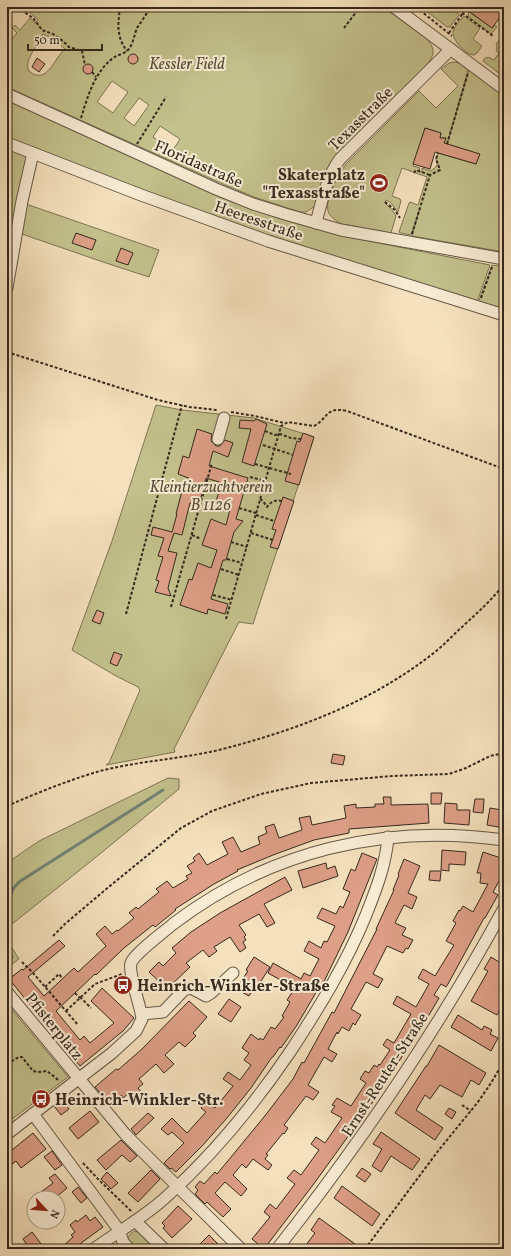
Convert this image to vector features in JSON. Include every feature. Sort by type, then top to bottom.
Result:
[{"type":"street","points":[[394,7],[504,89]]},
{"type":"street","name":"Texasstraße","points":[[316,223],[327,183],[340,159],[451,49]]},
{"type":"street","name":"Floridastraße","points":[[7,94],[133,152],[253,204],[341,230],[499,258]]},
{"type":"street","name":"Heeresstraße","points":[[7,143],[141,196],[268,241],[504,315]]},
{"type":"street","points":[[7,288],[22,201],[33,153]]},
{"type":"street","points":[[218,439],[224,413]]},
{"type":"street","points":[[7,1134],[79,1080],[136,1031],[141,1023],[142,1014],[131,970],[132,962],[136,956],[162,933],[188,913],[217,894],[255,874],[293,859],[337,845],[388,837],[438,834],[482,836],[504,840]]},
{"type":"street","points":[[94,1249],[119,1230],[137,1220],[164,1199],[211,1152],[246,1112],[274,1074],[313,1018],[341,968],[361,926],[377,886],[387,852],[388,837]]},
{"type":"street","name":"Ernst-Reuter-Straße","points":[[277,1249],[350,1154],[388,1099],[451,1000],[504,908]]},
{"type":"street","points":[[142,1014],[163,1012],[184,990],[191,988],[206,996],[233,973]]},
{"type":"street","name":"Pfisterplatz","points":[[7,992],[125,1134],[241,1249]]},
{"type":"street","points":[[33,1114],[119,1230],[123,1242],[129,1249]]},
{"type":"street","points":[[137,1220],[164,1249]]},
{"type":"path","points":[[120,7],[118,31],[121,42],[127,51]]},
{"type":"path","points":[[344,28],[360,7]]},
{"type":"path","points":[[454,7],[493,36]]},
{"type":"path","points":[[449,33],[467,7]]},
{"type":"path","points":[[21,10],[33,18],[42,30],[57,37],[69,47],[82,51],[85,65]]},
{"type":"path","points":[[78,126],[87,97],[96,77],[106,64],[115,57],[127,51],[149,10]]},
{"type":"path","points":[[92,72],[96,77]]},
{"type":"path","points":[[447,144],[467,74]]},
{"type":"path","points":[[133,152],[166,97]]},
{"type":"path","points":[[409,242],[430,175],[440,170],[436,159],[438,153]]},
{"type":"path","points":[[414,173],[416,170],[430,175]]},
{"type":"path","points":[[385,202],[400,218]]},
{"type":"path","points":[[478,307],[499,258]]},
{"type":"path","points":[[7,352],[158,400],[224,413],[255,416],[285,424]]},
{"type":"path","points":[[126,614],[182,405]]},
{"type":"path","points":[[226,619],[280,426],[288,422],[292,422],[314,426],[330,412],[343,410],[504,469]]},
{"type":"path","points":[[265,431],[275,435],[278,434],[301,439]]},
{"type":"path","points":[[263,446],[293,455]]},
{"type":"path","points":[[171,607],[212,463]]},
{"type":"path","points":[[255,464],[291,474]]},
{"type":"path","points":[[250,477],[265,481]]},
{"type":"path","points":[[260,500],[263,501],[267,507],[275,500],[282,501]]},
{"type":"path","points":[[239,508],[274,521]]},
{"type":"path","points":[[251,533],[273,540]]},
{"type":"path","points":[[192,535],[201,539]]},
{"type":"path","points":[[231,542],[247,546]]},
{"type":"path","points":[[227,559],[242,563]]},
{"type":"path","points":[[221,569],[239,574]]},
{"type":"path","points":[[7,806],[64,783],[100,771],[218,750],[290,729],[356,703],[414,667],[437,650],[484,606],[504,584]]},
{"type":"path","points":[[213,595],[232,600]]},
{"type":"path","points":[[53,936],[105,890],[181,828],[212,811],[261,794],[311,782],[392,776],[449,774],[466,768],[490,756],[504,753]]},
{"type":"path","points":[[22,962],[78,1025]]},
{"type":"path","points":[[66,1011],[95,984],[131,970]]},
{"type":"path","points":[[45,987],[59,974],[62,978]]},
{"type":"path","points":[[75,993],[91,1008]]},
{"type":"path","points":[[7,1064],[19,1057],[22,1057],[33,1071],[46,1071],[56,1078],[65,1090]]},
{"type":"path","points":[[365,1249],[438,1151],[471,1111],[491,1083],[504,1061]]},
{"type":"path","points":[[462,1105],[471,1111]]},
{"type":"path","points":[[81,1160],[137,1220]]},
{"type":"green space","name":"Kessler Field","points":[[30,7],[47,7],[50,9],[51,7],[383,7],[426,38],[433,49],[433,55],[426,66],[335,158],[315,206],[306,212],[300,212],[254,197],[218,182],[7,87],[7,45],[17,33],[12,28],[15,25],[20,30],[30,18],[35,23],[38,20],[27,10]],"holes":[[[43,34],[55,40],[65,49],[50,69],[41,75],[35,75],[29,71],[28,62],[32,52]],[[112,81],[128,92],[113,113],[97,102]],[[139,98],[149,105],[134,126],[124,118]],[[160,126],[180,139],[173,150],[153,137]]]},
{"type":"green space","points":[[421,7],[447,7],[456,11],[459,15],[450,27],[447,27]]},
{"type":"green space","points":[[469,12],[492,28],[494,25],[497,27],[491,34],[470,18],[468,15]]},
{"type":"green space","points":[[464,16],[480,28],[473,39],[482,46],[474,55],[467,53],[457,43],[453,35],[455,28]]},
{"type":"green space","points":[[504,34],[504,77],[483,61],[488,57],[494,60],[499,53],[496,51],[496,44]]},
{"type":"green space","points":[[454,62],[460,63],[468,70],[447,144],[469,70],[504,96],[504,252],[412,236],[420,208],[411,235],[399,232],[409,203],[418,205],[427,177],[402,168],[392,196],[400,199],[401,201],[398,212],[390,202],[386,200],[385,203],[396,216],[391,233],[342,224],[330,215],[328,211],[329,199],[336,180],[346,164],[419,91],[436,108],[458,86],[441,69],[449,63]],"holes":[[[425,128],[441,133],[440,138],[446,138],[444,143],[479,154],[476,164],[438,153],[436,159],[438,163],[435,168],[430,171],[422,168],[422,172],[419,171],[420,168],[413,166]]]},
{"type":"green space","points":[[7,100],[213,194],[281,219],[338,235],[490,265],[477,302],[351,263],[204,214],[7,138]]},
{"type":"green space","points":[[7,148],[24,155],[28,160],[15,225],[7,222]]},
{"type":"green space","points":[[26,204],[159,250],[149,277],[19,233]]},
{"type":"green space","points":[[492,265],[504,267],[504,311],[478,303]]},
{"type":"green space","name":"Kleintierzuchtverein B 1126","points":[[156,405],[182,410],[254,418],[314,437],[253,624],[239,622],[174,749],[175,752],[106,765],[109,763],[140,690],[138,687],[72,650],[112,541]]},
{"type":"green space","points":[[168,778],[179,779],[179,789],[7,928],[7,863],[39,841]]},
{"type":"green space","points":[[7,940],[19,959],[11,965],[7,958]]},
{"type":"green space","points":[[7,1004],[68,1077],[7,1123]]},
{"type":"green space","points":[[135,1231],[140,1233],[156,1249],[134,1249],[127,1242],[130,1235]]},
{"type":"building","points":[[463,7],[504,7],[504,12],[492,28]]},
{"type":"building","points":[[131,54],[135,54],[137,55],[137,63],[131,64],[128,61],[128,57]]},
{"type":"building","points":[[37,58],[45,64],[39,72],[32,67]]},
{"type":"building","points":[[86,64],[90,64],[92,65],[92,73],[86,74],[83,71],[83,67]]},
{"type":"building","points":[[425,128],[441,133],[440,138],[446,138],[444,143],[480,154],[476,164],[435,152],[430,169],[413,164]]},
{"type":"building","points":[[76,233],[96,240],[92,250],[72,243]]},
{"type":"building","points":[[121,248],[133,253],[128,265],[116,261]]},
{"type":"building","points":[[256,419],[267,424],[254,466],[242,462],[251,429],[239,428],[240,420],[254,421]]},
{"type":"building","points":[[197,429],[212,434],[211,441],[216,446],[220,446],[225,440],[233,443],[228,457],[213,451],[209,466],[248,478],[236,519],[243,521],[234,532],[226,560],[223,560],[211,599],[228,604],[225,614],[208,609],[207,614],[180,605],[189,579],[192,580],[198,563],[211,568],[217,550],[202,545],[211,519],[226,525],[231,505],[216,501],[222,483],[206,478],[199,505],[190,503],[182,535],[174,533],[168,551],[177,553],[168,588],[171,596],[155,592],[159,581],[156,580],[163,557],[158,556],[164,538],[151,535],[153,527],[172,532],[182,491],[187,492],[191,479],[178,474],[183,456],[189,458]]},
{"type":"building","points":[[303,433],[314,437],[299,485],[285,481],[297,441],[300,442]]},
{"type":"building","points":[[283,497],[294,501],[278,549],[270,547],[276,530],[272,529]]},
{"type":"building","points":[[97,610],[104,613],[100,624],[92,621]]},
{"type":"building","points":[[114,652],[122,655],[117,666],[110,663]]},
{"type":"building","points":[[333,754],[345,756],[343,765],[331,763]]},
{"type":"building","points":[[431,793],[442,793],[441,804],[431,804]]},
{"type":"building","points":[[383,797],[391,797],[391,805],[428,804],[429,823],[349,829],[349,833],[314,840],[273,855],[237,870],[238,871],[214,884],[175,909],[176,910],[155,927],[153,925],[124,948],[56,1011],[80,1040],[84,1036],[90,1043],[114,1023],[91,1001],[102,988],[134,1018],[123,1031],[80,1066],[9,979],[22,969],[23,970],[59,940],[65,946],[28,977],[44,996],[74,968],[78,972],[106,946],[96,934],[105,926],[112,934],[117,930],[118,931],[134,918],[129,913],[136,907],[138,909],[159,892],[156,889],[167,881],[173,888],[188,879],[186,876],[192,873],[187,866],[195,861],[193,858],[199,853],[207,865],[228,854],[222,842],[233,837],[241,852],[260,844],[258,837],[267,833],[265,827],[274,824],[279,838],[302,830],[299,818],[310,816],[312,825],[346,818],[344,806],[356,804],[356,808],[375,807],[375,804],[384,804]]},
{"type":"building","points":[[475,799],[484,799],[483,813],[473,812]]},
{"type":"building","points":[[445,803],[457,804],[457,810],[470,810],[469,825],[444,823]]},
{"type":"building","points":[[490,808],[502,810],[501,814],[504,815],[504,828],[487,825]]},
{"type":"building","points":[[442,850],[466,852],[465,865],[449,864],[449,871],[441,870]]},
{"type":"building","points":[[483,852],[504,859],[504,872],[493,892],[498,895],[448,984],[446,987],[441,984],[434,995],[439,998],[363,1117],[264,1249],[252,1239],[270,1217],[264,1212],[270,1204],[276,1209],[295,1184],[287,1178],[294,1170],[301,1175],[319,1150],[311,1144],[316,1137],[325,1143],[342,1118],[331,1112],[335,1106],[332,1105],[337,1098],[351,1106],[366,1083],[360,1079],[365,1071],[369,1073],[374,1065],[377,1067],[379,1064],[380,1065],[390,1050],[383,1045],[387,1039],[394,1043],[411,1014],[393,1004],[397,996],[416,1007],[429,984],[418,978],[423,969],[435,976],[454,945],[446,941],[456,923],[453,921],[459,910],[460,911],[463,906],[473,912],[488,884],[480,883],[481,873],[477,873]]},
{"type":"building","points":[[362,853],[377,859],[348,932],[320,990],[318,989],[297,1025],[281,1048],[280,1047],[272,1057],[251,1088],[227,1118],[176,1172],[171,1168],[170,1169],[164,1163],[184,1143],[172,1132],[168,1135],[161,1129],[172,1118],[187,1133],[206,1112],[201,1108],[206,1101],[215,1108],[233,1086],[223,1079],[228,1072],[240,1080],[251,1065],[244,1060],[249,1053],[242,1048],[251,1034],[259,1040],[260,1038],[263,1040],[271,1027],[275,1029],[284,1017],[282,1016],[290,1002],[287,1000],[295,988],[268,973],[273,963],[301,979],[304,973],[310,976],[319,959],[304,951],[309,941],[321,948],[324,941],[327,942],[335,926],[317,918],[322,908],[336,914],[340,906],[343,908],[350,892],[343,889],[351,869],[355,871]]},
{"type":"building","points":[[404,859],[420,866],[408,893],[417,897],[412,909],[404,905],[395,923],[406,928],[402,935],[413,940],[408,949],[406,948],[403,953],[387,946],[373,974],[383,979],[378,988],[366,982],[351,1009],[361,1015],[355,1025],[353,1023],[349,1031],[342,1027],[338,1034],[337,1032],[328,1049],[337,1054],[332,1062],[324,1057],[308,1085],[319,1092],[313,1100],[306,1096],[284,1125],[288,1128],[284,1134],[283,1133],[266,1154],[268,1155],[265,1159],[272,1165],[268,1170],[253,1159],[246,1168],[242,1164],[233,1175],[247,1189],[241,1196],[225,1182],[215,1193],[231,1209],[223,1217],[207,1202],[205,1204],[195,1194],[198,1190],[195,1187],[200,1181],[204,1184],[215,1172],[217,1174],[293,1079],[302,1062],[304,1063],[332,1012],[334,1013],[377,929],[394,890]]},
{"type":"building","points":[[326,863],[327,869],[335,866],[338,876],[303,888],[298,871]]},
{"type":"building","points":[[430,871],[441,871],[440,881],[429,880]]},
{"type":"building","points":[[285,877],[292,890],[264,904],[275,923],[267,927],[259,914],[239,925],[246,935],[244,937],[246,940],[243,942],[246,948],[240,952],[230,937],[214,947],[217,951],[209,957],[203,950],[186,963],[190,967],[167,989],[149,972],[159,962],[163,966],[176,953],[172,948],[191,932],[220,913]]},
{"type":"building","points":[[254,957],[270,967],[256,989],[254,988],[249,996],[236,989],[248,971],[246,970]]},
{"type":"building","points":[[491,957],[504,965],[504,1003],[497,1015],[471,1001],[488,971],[484,969]]},
{"type":"building","points":[[229,999],[241,1007],[231,1022],[218,1014]]},
{"type":"building","points":[[189,1001],[207,1017],[193,1033],[196,1036],[185,1047],[179,1042],[165,1055],[174,1064],[164,1073],[156,1064],[139,1079],[143,1084],[138,1088],[144,1095],[138,1101],[130,1092],[123,1098],[121,1095],[110,1105],[95,1087],[116,1069],[118,1070],[142,1049]]},
{"type":"building","points":[[458,1015],[482,1030],[484,1026],[492,1030],[490,1034],[498,1038],[491,1051],[451,1027]]},
{"type":"building","points":[[439,1045],[486,1073],[479,1085],[471,1080],[462,1097],[440,1085],[430,1099],[425,1095],[416,1110],[443,1128],[435,1140],[395,1113],[427,1066]]},
{"type":"building","points":[[62,1100],[69,1109],[61,1115],[54,1106]]},
{"type":"building","points":[[449,1108],[456,1112],[452,1119],[445,1114]]},
{"type":"building","points":[[90,1111],[99,1122],[78,1139],[69,1128]]},
{"type":"building","points":[[148,1113],[154,1118],[136,1135],[131,1129]]},
{"type":"building","points":[[381,1132],[420,1159],[412,1170],[391,1156],[381,1172],[372,1166],[382,1149],[373,1144]]},
{"type":"building","points":[[33,1133],[46,1149],[21,1168],[16,1161],[7,1168],[7,1154]]},
{"type":"building","points":[[121,1140],[137,1156],[130,1162],[122,1155],[106,1170],[97,1160]]},
{"type":"building","points":[[52,1151],[62,1165],[55,1170],[44,1157]]},
{"type":"building","points":[[362,1168],[371,1174],[365,1182],[356,1176]]},
{"type":"building","points":[[151,1170],[160,1179],[138,1202],[128,1193]]},
{"type":"building","points":[[107,1172],[118,1183],[111,1189],[101,1179]]},
{"type":"building","points":[[55,1174],[67,1188],[65,1190],[44,1190],[53,1183],[49,1178]]},
{"type":"building","points":[[342,1186],[380,1214],[372,1226],[334,1198]]},
{"type":"building","points":[[78,1187],[87,1198],[81,1203],[72,1192]]},
{"type":"building","points":[[178,1206],[192,1219],[172,1238],[163,1228],[165,1226],[162,1223]]},
{"type":"building","points":[[86,1215],[90,1221],[95,1217],[103,1227],[73,1249],[60,1249],[73,1237],[71,1235],[75,1232],[70,1225]]},
{"type":"building","points":[[319,1218],[362,1249],[303,1249],[315,1233],[311,1230]]},
{"type":"building","points":[[32,1232],[45,1249],[30,1249],[23,1239]]},
{"type":"building","points":[[209,1235],[223,1249],[195,1249]]},
{"type":"waterway","points":[[7,905],[13,889],[19,882],[163,790]]},
{"type":"waterway","points":[[7,947],[12,957]]},
{"type":"place","name":"Skaterplatz \"Texasstraße\"","points":[[379,183]]},
{"type":"place","name":"Heinrich-Winkler-Straße","points":[[123,985]]},
{"type":"place","name":"Heinrich-Winkler-Str.","points":[[41,1099]]}]
